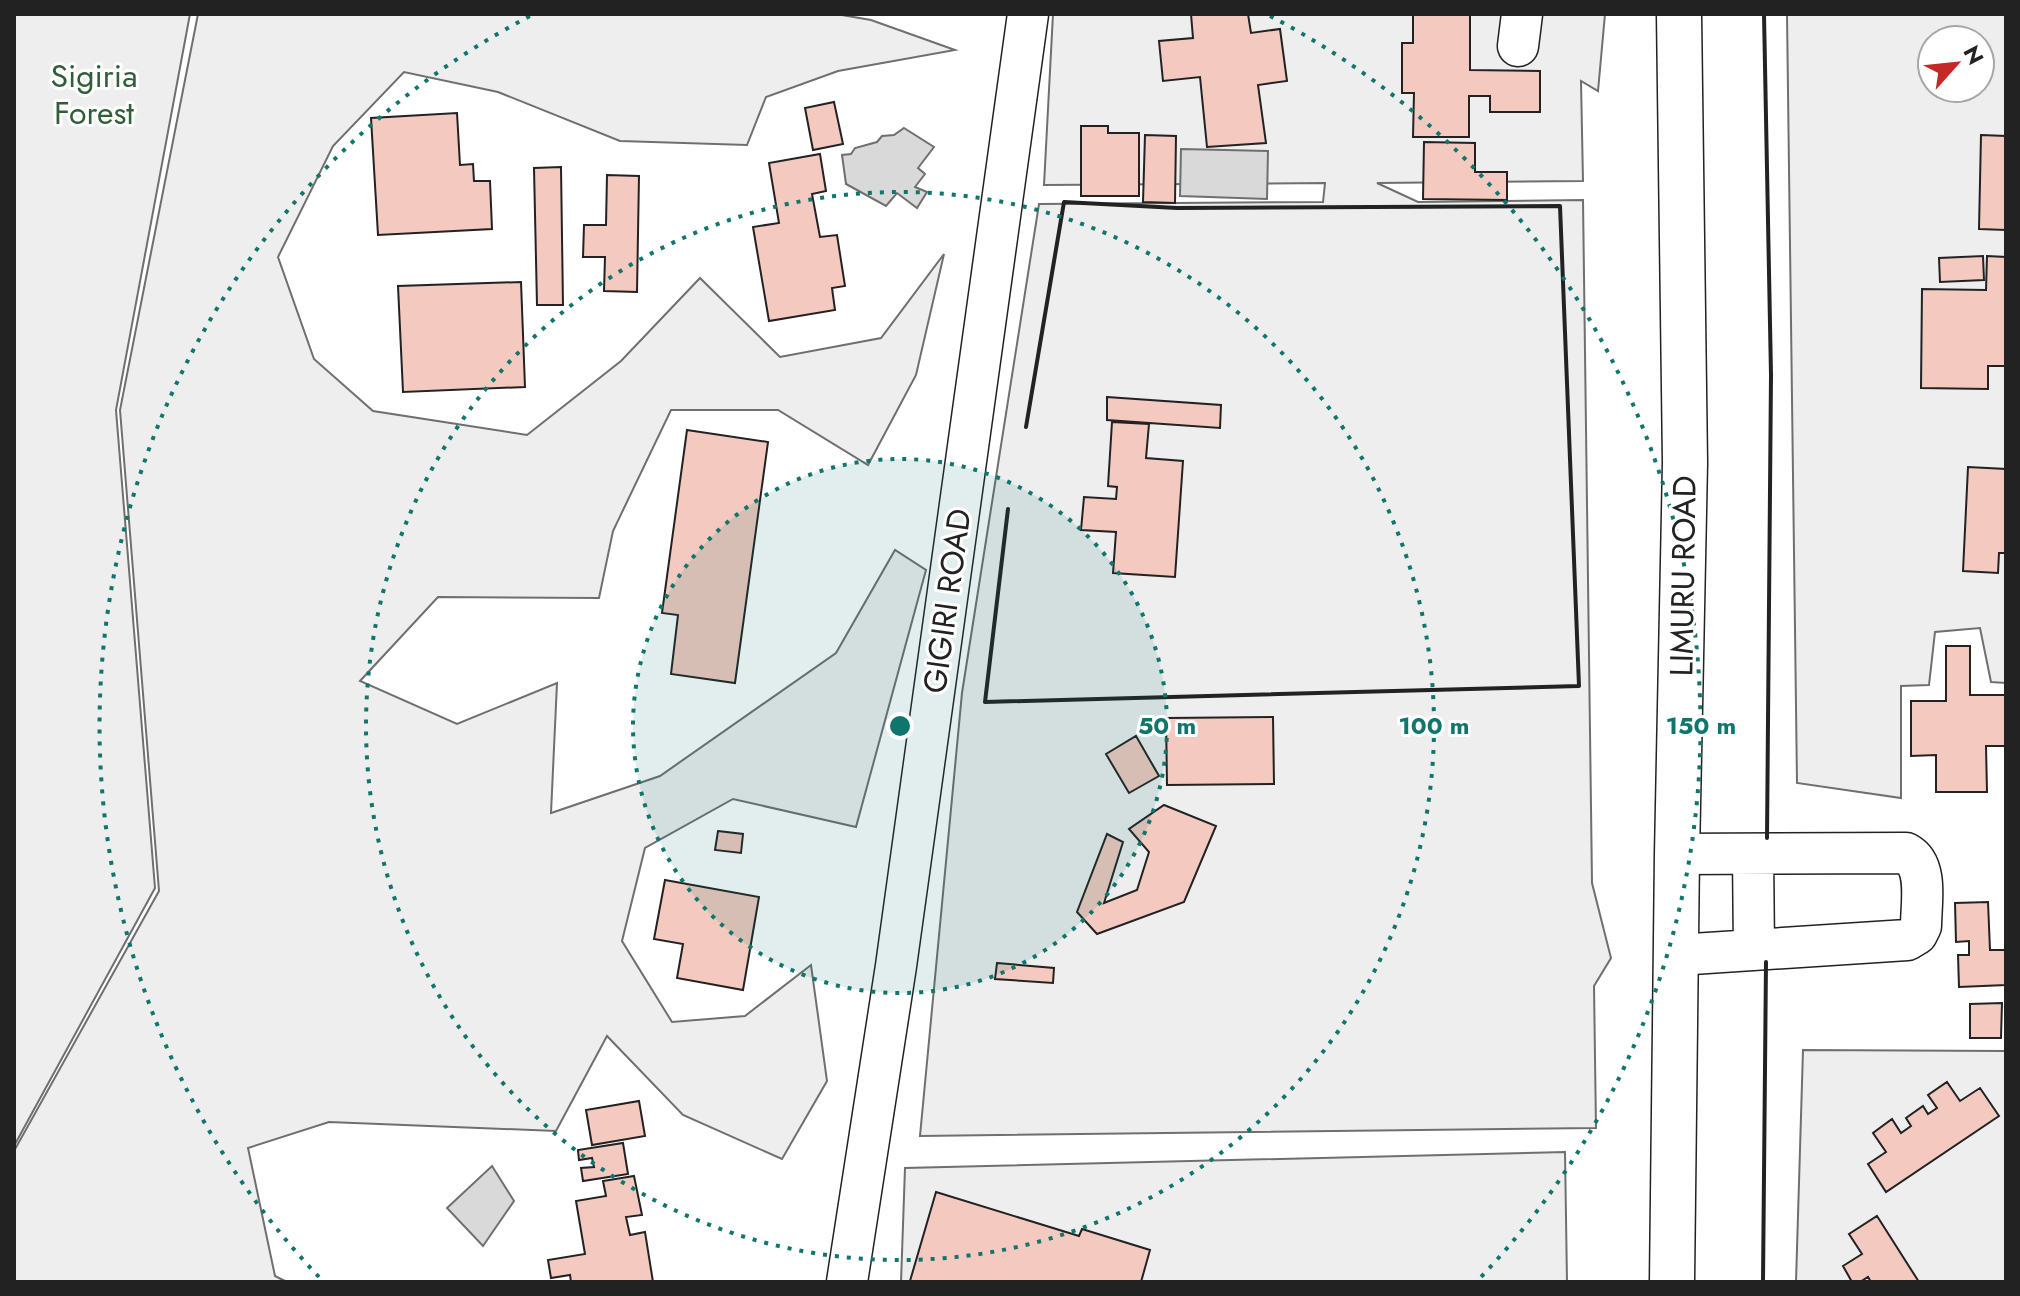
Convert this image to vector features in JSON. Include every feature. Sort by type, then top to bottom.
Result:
[{"type":"main road","name":"LIMURU ROAD","points":[[1672,1282],[1685,463],[1679,14]]},
{"type":"street","name":"GIGIRI ROAD","points":[[847,1282],[896,966],[1028,14]]},
{"type":"street","points":[[1677,854],[1906,853],[1916,858],[1921,868],[1921,926],[1917,934],[1907,940],[1677,955]]},
{"type":"street","points":[[1753,854],[1754,950]]},
{"type":"green space","name":"Sigiria Forest","points":[[14,14],[190,14],[116,410],[155,888],[14,1146]]},
{"type":"green space","points":[[198,14],[836,14],[871,20],[955,50],[838,71],[766,97],[747,145],[620,141],[498,92],[404,72],[333,146],[278,257],[314,359],[373,411],[527,435],[621,361],[700,278],[780,357],[881,338],[944,254],[916,375],[868,465],[778,410],[671,410],[613,531],[599,598],[438,597],[360,681],[457,724],[557,683],[551,813],[660,776],[836,653],[895,550],[926,570],[856,827],[733,799],[645,848],[622,941],[672,1022],[745,1016],[811,965],[827,1081],[782,1159],[683,1115],[607,1036],[556,1131],[329,1122],[248,1148],[275,1276],[287,1282],[14,1282],[14,1151],[159,891],[120,410]]},
{"type":"green space","points":[[1053,14],[1605,14],[1598,91],[1581,81],[1583,181],[1377,183],[1418,202],[1583,200],[1592,883],[1611,958],[1594,986],[1596,1128],[920,1136],[962,693],[1039,204],[1323,202],[1325,183],[1044,185]]},
{"type":"green space","points":[[1787,14],[2006,14],[2006,683],[1991,682],[1980,628],[1935,632],[1929,685],[1901,686],[1901,798],[1797,783]]},
{"type":"green space","points":[[1803,1050],[2006,1051],[2006,1282],[1796,1282]]},
{"type":"green space","points":[[1565,1152],[1567,1282],[901,1282],[905,1168]]},
{"type":"shaded area","points":[[904,128],[934,147],[918,168],[925,174],[915,187],[927,192],[917,208],[897,193],[886,206],[846,184],[842,155],[851,154],[855,148],[877,142],[882,136],[894,135]]},
{"type":"shaded area","points":[[1181,149],[1268,151],[1267,199],[1180,196]]},
{"type":"shaded area","points":[[492,1166],[514,1201],[483,1246],[447,1208]]},
{"type":"building","points":[[1191,14],[1248,14],[1251,33],[1280,29],[1287,81],[1258,85],[1266,143],[1207,147],[1200,77],[1163,81],[1159,41],[1193,38]]},
{"type":"building","points":[[1413,14],[1470,14],[1470,70],[1540,71],[1540,112],[1490,112],[1490,96],[1469,96],[1469,137],[1413,137],[1414,93],[1402,93],[1402,43],[1413,43]]},
{"type":"building","points":[[834,102],[843,144],[813,150],[805,108]]},
{"type":"building","points":[[457,113],[460,165],[473,164],[474,181],[490,181],[492,229],[378,235],[371,118]]},
{"type":"building","points":[[1081,126],[1108,126],[1108,133],[1139,133],[1139,196],[1081,196]]},
{"type":"building","points":[[1145,135],[1176,136],[1175,203],[1143,202]]},
{"type":"building","points":[[1981,135],[2006,136],[2006,230],[1979,229]]},
{"type":"building","points":[[1424,142],[1475,143],[1475,172],[1507,172],[1507,200],[1423,199]]},
{"type":"building","points":[[820,154],[826,191],[812,194],[820,237],[837,235],[845,286],[832,288],[835,310],[769,321],[753,227],[779,223],[769,163]]},
{"type":"building","points":[[561,167],[563,305],[537,305],[534,168]]},
{"type":"building","points":[[607,175],[639,176],[637,292],[604,291],[605,257],[583,257],[584,225],[606,225]]},
{"type":"building","points":[[1983,256],[1984,280],[1940,282],[1939,258]]},
{"type":"building","points":[[1987,256],[2006,257],[2006,366],[1988,366],[1988,389],[1921,388],[1922,289],[1986,290]]},
{"type":"building","points":[[521,282],[525,387],[403,392],[398,286]]},
{"type":"building","points":[[1107,397],[1221,405],[1220,428],[1107,420]]},
{"type":"building","points":[[1112,422],[1149,424],[1146,458],[1183,461],[1175,577],[1113,573],[1116,532],[1081,530],[1084,497],[1116,499],[1117,487],[1108,486]]},
{"type":"building","points":[[687,430],[768,442],[735,683],[671,674],[678,615],[662,613]]},
{"type":"building","points":[[1968,467],[2006,469],[2006,553],[1999,553],[1998,573],[1963,571]]},
{"type":"building","points":[[1946,646],[1970,646],[1970,695],[2006,695],[2006,746],[1986,746],[1987,792],[1936,792],[1936,755],[1911,756],[1911,701],[1946,701]]},
{"type":"building","points":[[1273,717],[1274,784],[1167,785],[1166,718]]},
{"type":"building","points":[[1136,736],[1159,776],[1129,793],[1106,754]]},
{"type":"building","points":[[1164,805],[1216,826],[1184,902],[1097,934],[1077,912],[1107,834],[1123,842],[1104,903],[1137,890],[1149,852],[1129,829]]},
{"type":"building","points":[[718,831],[743,834],[741,853],[715,850]]},
{"type":"building","points":[[665,880],[759,897],[743,990],[677,978],[683,944],[654,939]]},
{"type":"building","points":[[1988,902],[1990,950],[2006,950],[2006,985],[1959,987],[1958,955],[1969,955],[1969,941],[1956,942],[1955,903]]},
{"type":"building","points":[[997,963],[1054,968],[1053,983],[995,979]]},
{"type":"building","points":[[2002,1003],[2001,1038],[1970,1038],[1970,1004]]},
{"type":"building","points":[[1947,1082],[1960,1101],[1980,1088],[1999,1116],[1886,1192],[1868,1164],[1886,1152],[1873,1133],[1892,1119],[1901,1133],[1911,1126],[1906,1118],[1923,1106],[1928,1114],[1937,1108],[1928,1095]]},
{"type":"building","points":[[639,1101],[645,1136],[592,1145],[586,1110]]},
{"type":"building","points":[[623,1143],[628,1174],[583,1181],[581,1168],[594,1167],[592,1158],[579,1160],[578,1150]]},
{"type":"building","points":[[634,1176],[642,1215],[626,1217],[630,1235],[645,1232],[653,1282],[571,1282],[570,1275],[551,1278],[548,1260],[585,1254],[576,1201],[606,1196],[603,1181]]},
{"type":"building","points":[[936,1192],[1079,1236],[1082,1229],[1150,1250],[1141,1282],[910,1281]]},
{"type":"building","points":[[1877,1216],[1919,1282],[1871,1282],[1868,1277],[1852,1282],[1843,1266],[1862,1254],[1849,1234]]},
{"type":"wall","points":[[1764,14],[1771,375],[1767,838]]},
{"type":"wall","points":[[1008,509],[985,702],[1579,686],[1560,206],[1177,208],[1064,202],[1026,427]]},
{"type":"wall","points":[[1763,1282],[1766,962]]}]
